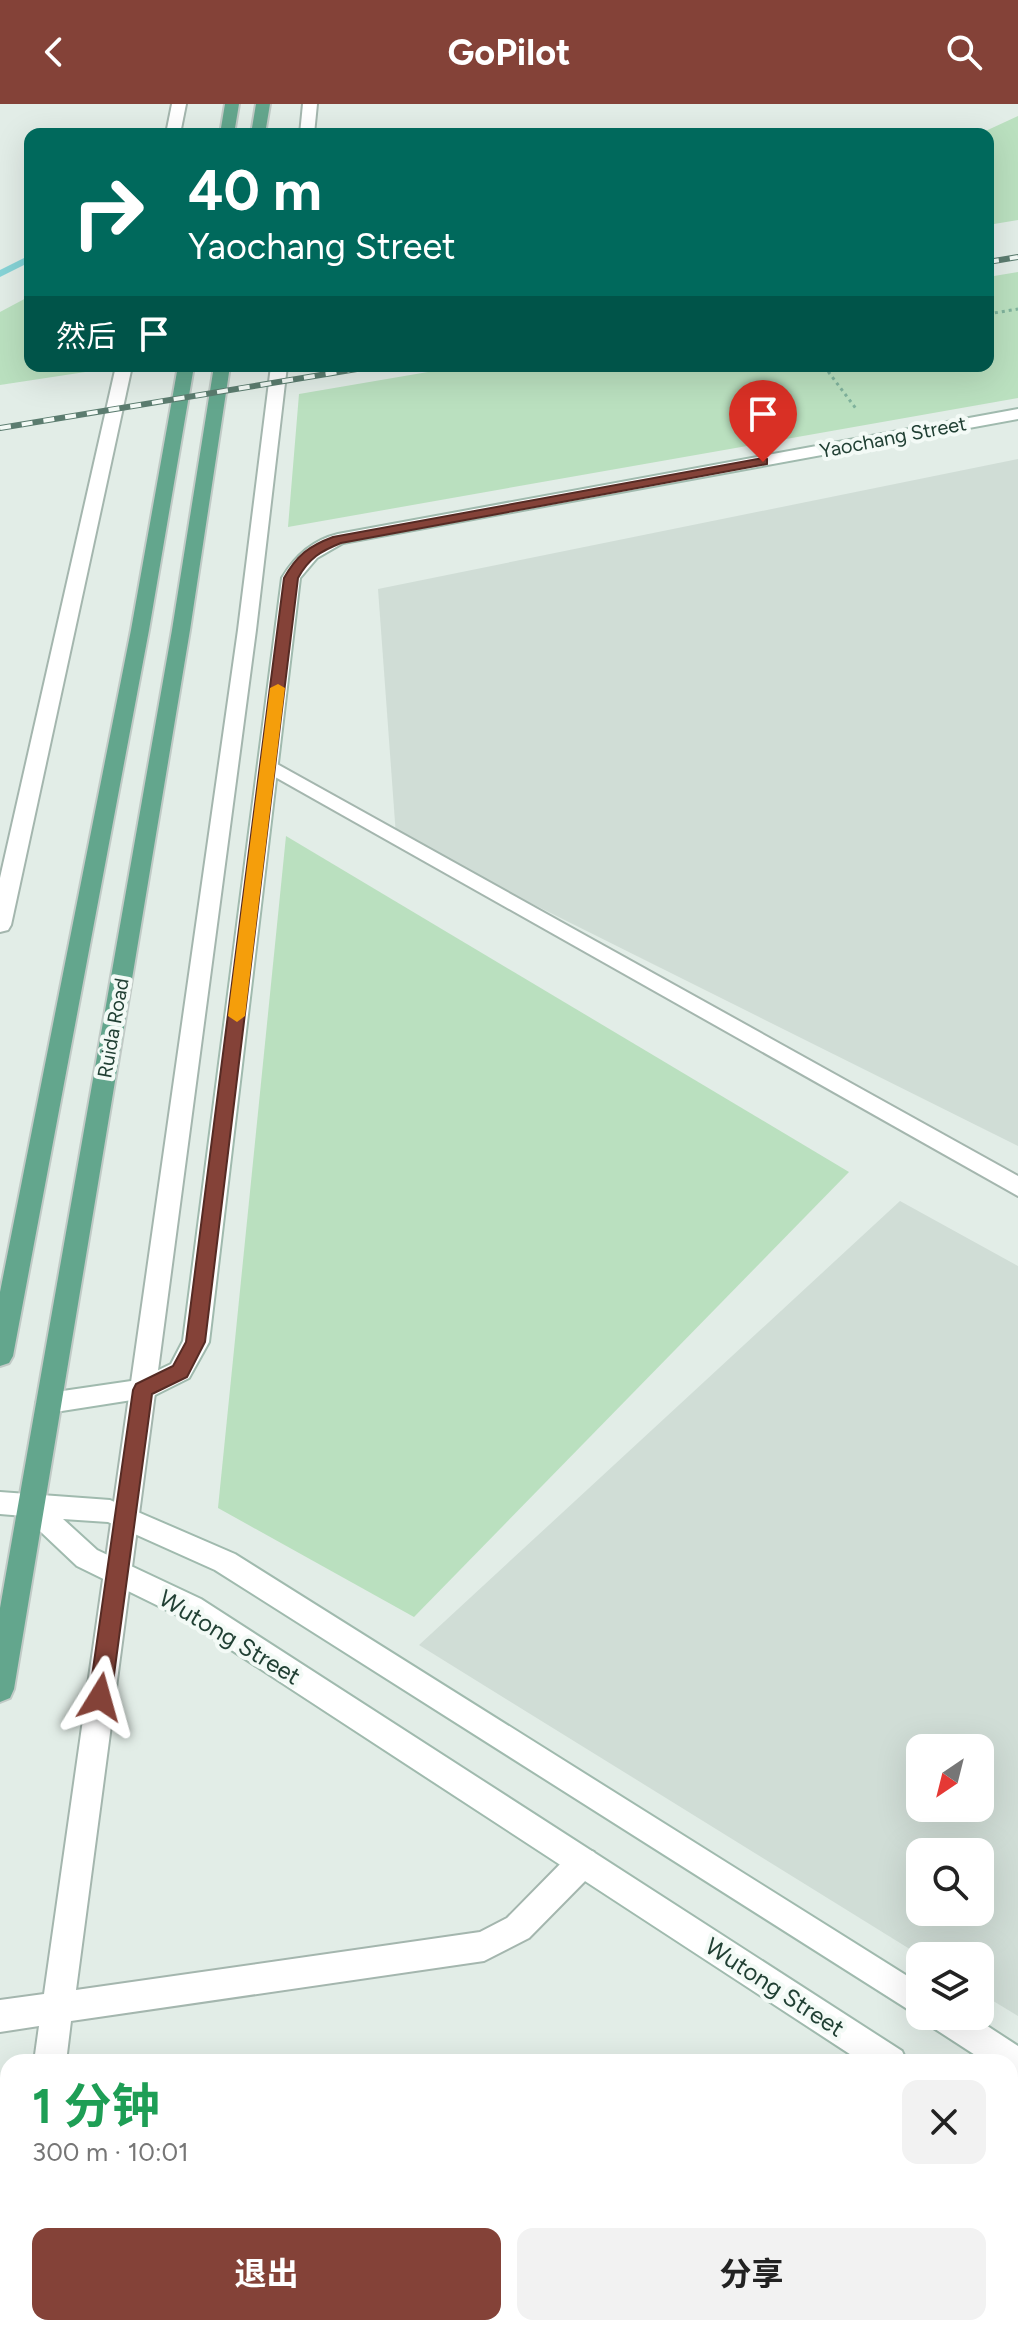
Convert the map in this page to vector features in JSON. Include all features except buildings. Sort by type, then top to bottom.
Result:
[{"type":"main road","points":[[228,128],[232,104]]},
{"type":"main road","points":[[259,128],[263,104]]},
{"type":"main road","points":[[0,1356],[140,630],[185,372]]},
{"type":"main road","name":"Ruida Road","points":[[0,1689],[181,630],[221,372]]},
{"type":"street","points":[[174,128],[179,104]]},
{"type":"street","points":[[308,128],[310,104]]},
{"type":"street","points":[[0,925],[123,372]]},
{"type":"street","points":[[51,2054],[247,630],[278,372]]},
{"type":"street","name":"Yaochang Street","points":[[49,1403],[142,1390],[180,1371],[196,1342],[291,578],[300,561],[316,548],[338,539],[1018,414]]},
{"type":"street","points":[[268,765],[1018,1187]]},
{"type":"street","points":[[0,1503],[110,1511],[225,1562],[906,1993]]},
{"type":"street","name":"Wutong Street","points":[[31,1506],[87,1558],[191,1608],[879,2054]]},
{"type":"street","points":[[0,2016],[484,1946],[518,1928],[583,1862]]},
{"type":"street","points":[[965,2030],[1002,2054]]},
{"type":"path","points":[[994,313],[1018,309]]},
{"type":"path","points":[[828,372],[879,440]]},
{"type":"shaded area","points":[[1018,459],[1018,1146],[396,836],[378,589]]},
{"type":"shaded area","points":[[900,1201],[1018,1266],[1018,2016],[994,2001],[994,1942],[906,1942],[906,1947],[419,1645]]},
{"type":"green space","points":[[1018,116],[1018,220],[994,224],[994,128]]},
{"type":"green space","points":[[1018,272],[1018,398],[288,527],[299,394],[428,372],[994,372],[994,276]]},
{"type":"green space","points":[[24,299],[24,372],[85,372],[0,385],[0,312]]},
{"type":"green space","points":[[286,836],[849,1172],[414,1617],[218,1508]]},
{"type":"waterway","points":[[0,274],[24,261]]},
{"type":"railway","points":[[994,261],[1018,257]]},
{"type":"railway","points":[[0,428],[339,372]]},
{"type":"slow traffic","points":[[237,1016],[278,688]]},
{"type":"route","points":[[100,1697],[142,1390],[180,1371],[196,1342],[291,578],[300,561],[316,548],[338,539],[763,462]]}]
